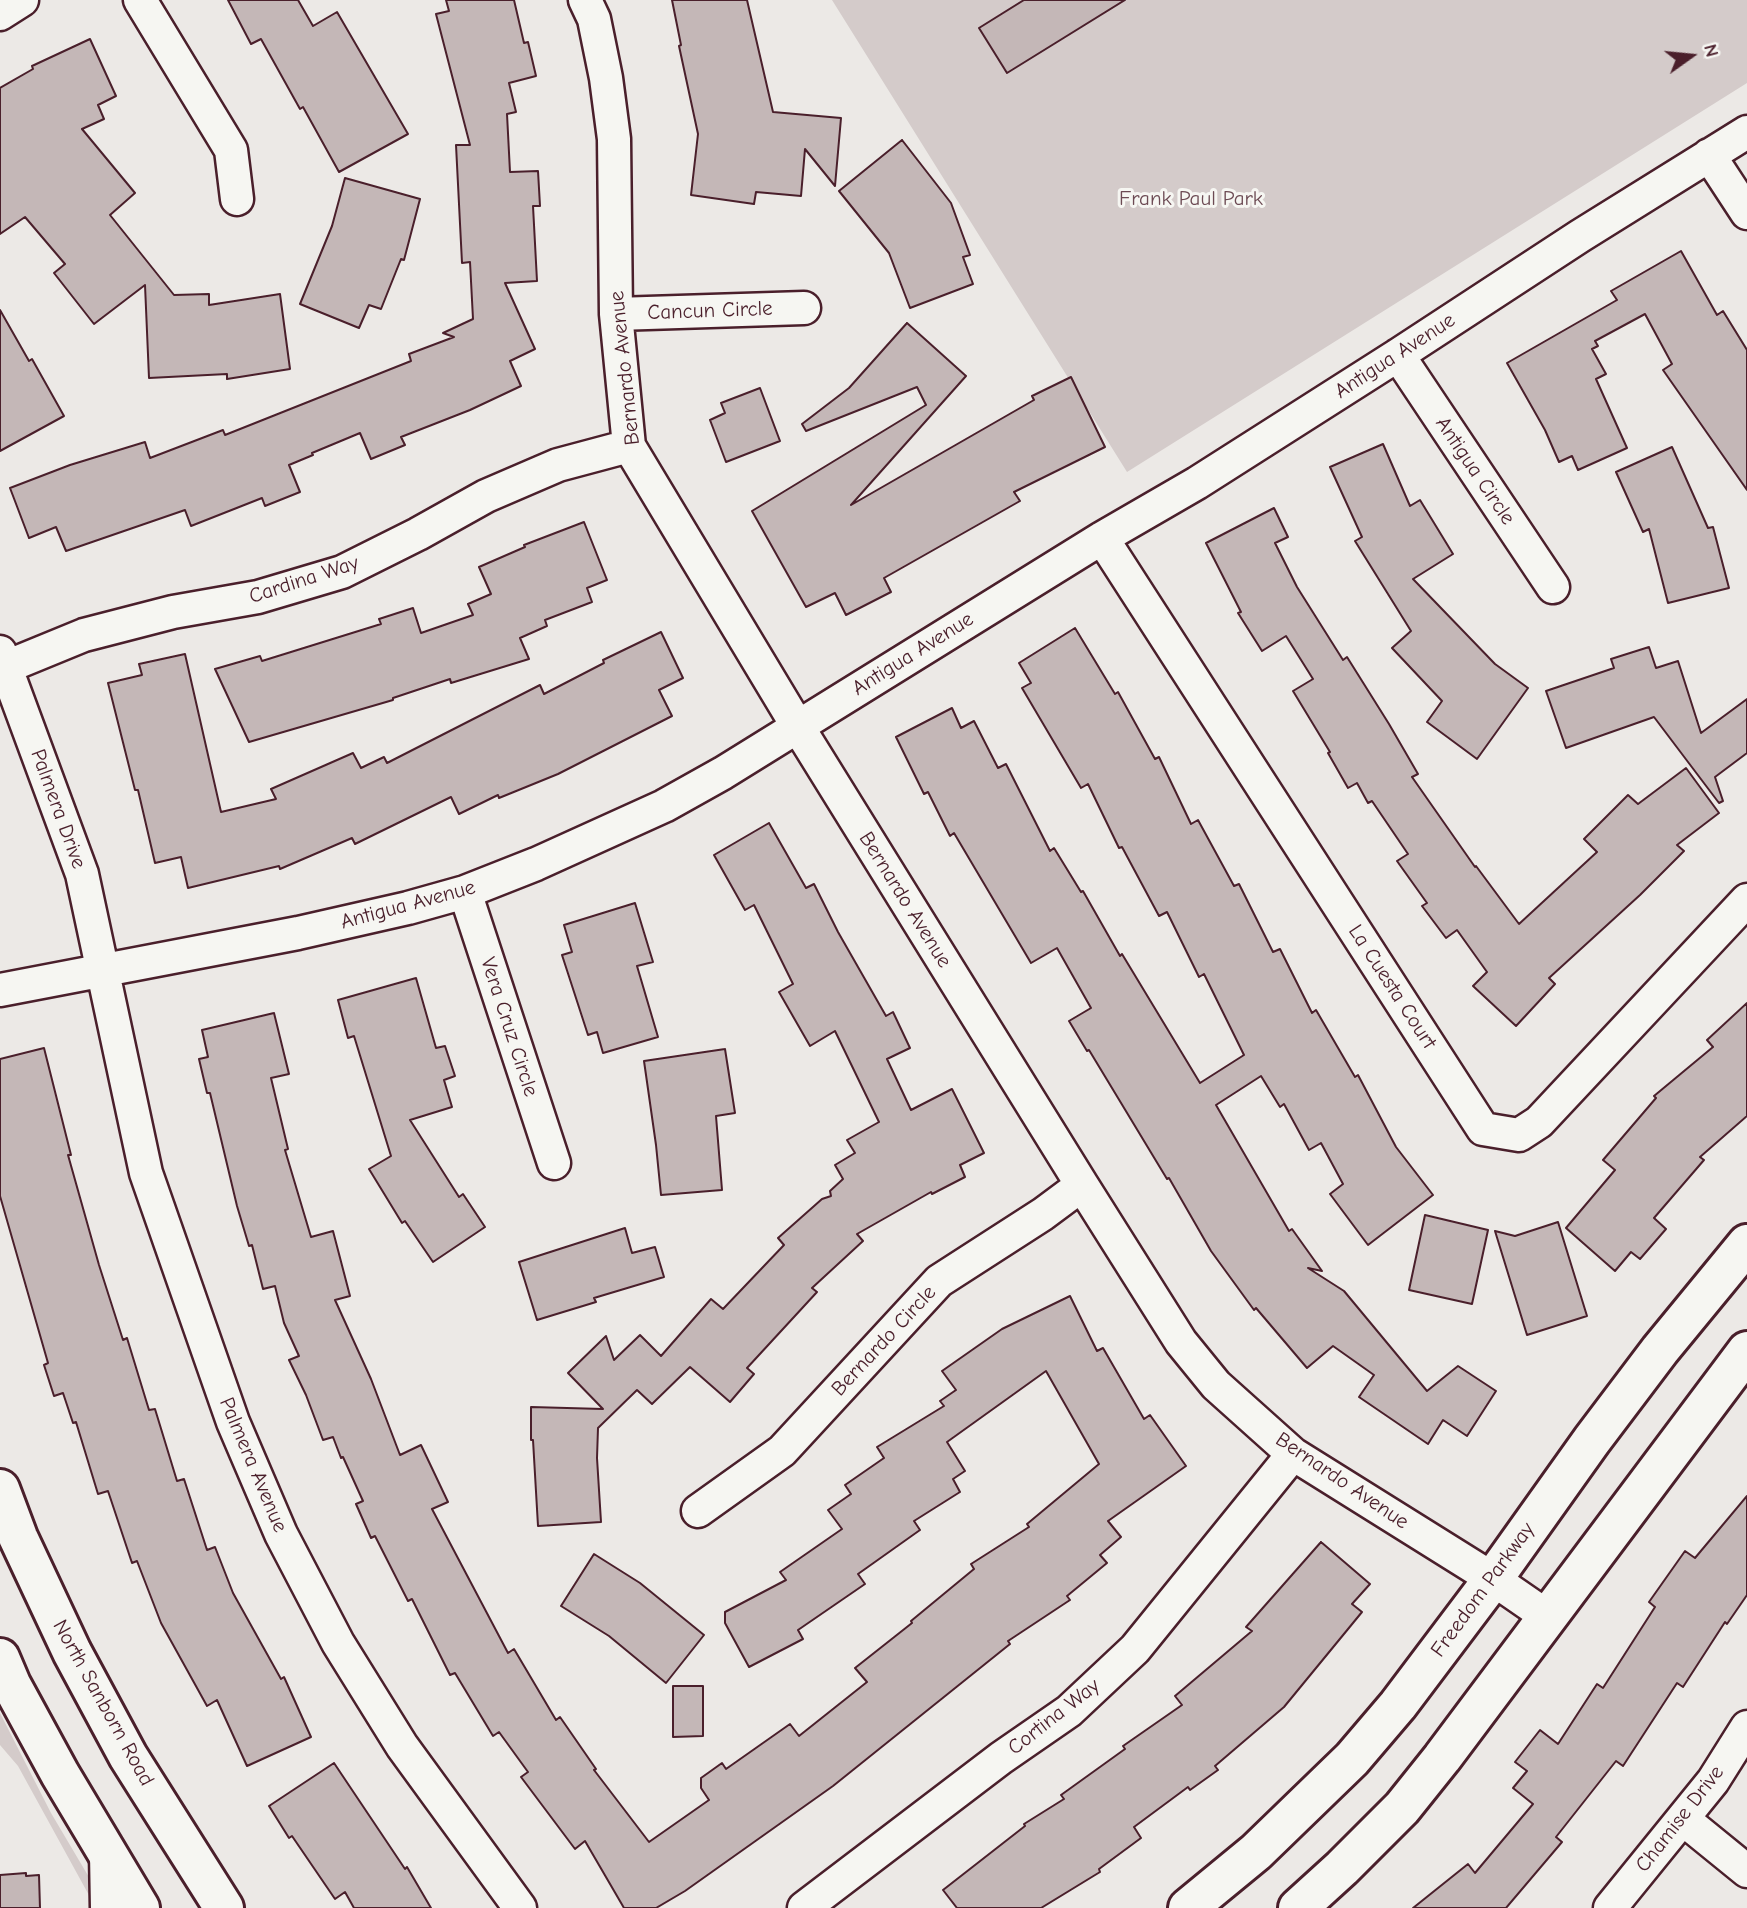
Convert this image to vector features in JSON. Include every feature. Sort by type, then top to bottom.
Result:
[{"type":"main road","name":"Freedom Parkway","points":[[1188,1908],[1256,1852],[1352,1759],[1398,1705],[1493,1580],[1660,1350],[1747,1244]]},
{"type":"main road","points":[[1298,1908],[1402,1808],[1747,1351]]},
{"type":"main road","name":"North Sanborn Road","points":[[0,1489],[9,1540],[128,1756],[223,1908]]},
{"type":"main road","points":[[0,1658],[53,1763],[140,1908]]},
{"type":"street","points":[[0,14],[22,0]]},
{"type":"street","points":[[139,0],[231,150],[237,199]]},
{"type":"street","name":"Bernardo Avenue","points":[[585,0],[594,19],[606,78],[614,139],[615,314],[629,446],[798,727],[1181,1342],[1216,1385],[1293,1454],[1548,1617]]},
{"type":"street","name":"Antigua Avenue","points":[[0,990],[358,920],[465,892],[605,834],[664,806],[798,727],[1196,482],[1747,132]]},
{"type":"street","points":[[1709,155],[1747,213]]},
{"type":"street","name":"Cancun Circle","points":[[615,314],[804,308]]},
{"type":"street","name":"Antigua Circle","points":[[1398,355],[1553,587]]},
{"type":"street","name":"Cardina Way","points":[[3,660],[84,635],[173,612],[258,597],[342,572],[486,496],[558,465],[629,446]]},
{"type":"street","name":"La Cuesta Court","points":[[1102,538],[1483,1129],[1519,1135],[1539,1122],[1747,900]]},
{"type":"street","name":"Palmera Drive","points":[[3,660],[82,874],[103,970]]},
{"type":"street","name":"Vera Cruz Circle","points":[[465,892],[554,1163]]},
{"type":"street","name":"Palmera Avenue","points":[[103,970],[146,1173],[233,1422],[281,1534],[338,1643],[402,1746],[520,1908]]},
{"type":"street","name":"Bernardo Circle","points":[[698,1511],[782,1451],[939,1281],[1043,1214],[1082,1185]]},
{"type":"street","name":"Cortina Way","points":[[804,1908],[1000,1758],[1069,1710],[1116,1667],[1135,1649],[1293,1454]]},
{"type":"street","name":"Chamise Drive","points":[[1610,1908],[1713,1781],[1747,1727]]},
{"type":"street","points":[[1683,1819],[1747,1871]]},
{"type":"street","points":[[106,1853],[107,1908]]},
{"type":"green space","name":"Frank Paul Park","points":[[832,0],[1747,0],[1747,83],[1127,472]]},
{"type":"green space","points":[[0,1713],[51,1813],[93,1884],[96,1908],[18,1766],[0,1745]]},
{"type":"building","points":[[228,0],[298,0],[313,26],[337,12],[408,134],[339,172],[261,39],[251,44]]},
{"type":"building","points":[[446,0],[514,0],[524,43],[528,42],[536,76],[509,83],[516,112],[507,114],[510,172],[538,171],[540,206],[533,206],[537,281],[505,283],[535,349],[510,361],[521,386],[470,410],[401,437],[405,445],[371,459],[360,433],[312,453],[313,455],[289,465],[300,492],[265,506],[262,498],[191,526],[185,510],[66,551],[56,527],[29,538],[10,488],[70,465],[145,442],[150,458],[223,430],[225,435],[411,361],[409,354],[454,337],[443,333],[473,319],[470,262],[462,263],[456,145],[470,145],[436,14],[449,11]]},
{"type":"building","points":[[672,0],[747,0],[773,112],[841,118],[835,186],[805,149],[801,196],[756,192],[754,204],[691,195],[698,134]]},
{"type":"building","points":[[1024,0],[1125,0],[1007,73],[979,28]]},
{"type":"building","points":[[90,39],[116,96],[98,105],[104,119],[82,129],[135,193],[110,215],[174,295],[209,294],[209,305],[280,294],[290,369],[227,379],[227,374],[149,378],[145,285],[94,324],[54,273],[65,264],[25,217],[0,234],[0,88],[33,69],[32,66]]},
{"type":"building","points":[[902,140],[951,203],[970,255],[963,257],[973,284],[910,308],[889,253],[839,191]]},
{"type":"building","points":[[345,178],[420,199],[404,260],[401,259],[381,309],[369,305],[359,328],[300,304],[332,226]]},
{"type":"building","points":[[1681,251],[1717,315],[1723,311],[1747,350],[1747,490],[1663,370],[1672,364],[1645,314],[1595,341],[1598,346],[1592,349],[1606,374],[1596,379],[1627,448],[1578,470],[1572,456],[1559,462],[1545,430],[1507,363],[1617,300],[1611,291]]},
{"type":"building","points":[[0,310],[64,416],[0,451]]},
{"type":"building","points":[[907,323],[966,376],[851,505],[1034,400],[1032,396],[1071,377],[1105,447],[1014,492],[1020,501],[884,578],[891,592],[846,615],[835,593],[806,607],[752,511],[926,405],[917,387],[806,431],[802,424],[849,388]]},
{"type":"building","points":[[760,388],[780,441],[726,462],[710,420],[725,413],[721,403]]},
{"type":"building","points":[[1383,444],[1410,506],[1420,500],[1453,554],[1413,579],[1495,664],[1528,688],[1477,759],[1427,722],[1442,701],[1392,648],[1411,631],[1355,541],[1362,537],[1330,467]]},
{"type":"building","points":[[1672,447],[1708,528],[1713,527],[1729,588],[1668,603],[1649,529],[1643,532],[1616,472]]},
{"type":"building","points":[[1274,508],[1288,537],[1275,543],[1297,587],[1343,660],[1347,657],[1389,724],[1418,774],[1412,777],[1519,924],[1597,852],[1584,839],[1628,795],[1638,804],[1686,768],[1719,813],[1677,845],[1684,851],[1549,978],[1555,984],[1516,1026],[1473,986],[1487,972],[1457,930],[1446,938],[1422,906],[1427,903],[1397,861],[1408,854],[1372,801],[1368,803],[1357,783],[1348,788],[1293,691],[1313,679],[1286,636],[1262,651],[1238,613],[1241,612],[1206,543]]},
{"type":"building","points":[[584,522],[607,580],[587,588],[592,602],[545,620],[547,626],[520,638],[529,659],[451,683],[450,679],[393,700],[249,742],[215,669],[260,656],[262,661],[381,624],[379,619],[413,608],[421,633],[473,615],[468,604],[491,594],[479,567],[525,547],[524,545]]},
{"type":"building","points":[[1075,628],[1115,694],[1118,692],[1155,759],[1159,757],[1191,824],[1198,820],[1234,886],[1239,884],[1273,952],[1280,949],[1312,1013],[1316,1010],[1355,1077],[1358,1075],[1396,1147],[1433,1195],[1368,1245],[1330,1194],[1343,1184],[1321,1143],[1309,1150],[1284,1104],[1280,1107],[1261,1076],[1216,1105],[1289,1231],[1292,1229],[1322,1271],[1308,1268],[1344,1291],[1427,1391],[1458,1366],[1496,1391],[1467,1436],[1443,1420],[1428,1444],[1359,1397],[1374,1375],[1333,1346],[1307,1368],[1256,1308],[1254,1310],[1211,1251],[1169,1178],[1167,1179],[1069,1021],[1091,1008],[1057,948],[1031,963],[954,833],[950,836],[928,792],[924,794],[896,737],[952,708],[961,728],[974,721],[998,768],[1006,764],[1050,851],[1054,848],[1081,892],[1083,891],[1120,956],[1122,954],[1200,1083],[1244,1055],[1204,974],[1199,977],[1167,912],[1159,916],[1122,847],[1119,848],[1088,784],[1081,788],[1022,688],[1031,683],[1019,663]]},
{"type":"building","points":[[661,632],[683,678],[659,690],[672,716],[558,774],[499,798],[498,795],[459,814],[451,797],[355,844],[352,838],[280,869],[279,866],[188,888],[181,857],[155,863],[108,683],[142,675],[139,664],[185,654],[221,812],[276,799],[271,789],[353,753],[361,768],[384,757],[387,763],[540,685],[544,694],[604,663],[603,660]]},
{"type":"building","points":[[1649,647],[1656,668],[1678,661],[1701,733],[1747,699],[1747,753],[1715,777],[1723,801],[1719,803],[1654,717],[1566,748],[1546,691],[1614,668],[1611,659]]},
{"type":"building","points":[[769,823],[806,888],[814,884],[886,1016],[893,1012],[910,1048],[887,1059],[911,1110],[952,1089],[984,1153],[960,1165],[965,1177],[932,1194],[931,1192],[857,1234],[863,1241],[812,1288],[817,1292],[747,1368],[754,1374],[730,1402],[690,1367],[652,1404],[637,1390],[598,1428],[601,1522],[538,1526],[531,1407],[603,1409],[568,1373],[606,1336],[614,1360],[640,1335],[661,1356],[711,1299],[723,1309],[784,1245],[778,1238],[822,1199],[831,1196],[830,1191],[843,1179],[835,1165],[855,1153],[847,1140],[879,1122],[835,1031],[810,1046],[779,992],[793,984],[754,905],[745,910],[714,855]]},
{"type":"building","points":[[635,903],[653,962],[637,966],[658,1037],[603,1053],[597,1032],[588,1035],[562,955],[572,952],[564,925]]},
{"type":"building","points":[[416,978],[436,1048],[445,1046],[455,1076],[444,1080],[452,1107],[410,1120],[459,1197],[463,1194],[485,1227],[433,1262],[405,1221],[402,1223],[369,1169],[391,1156],[354,1036],[348,1038],[338,1000]]},
{"type":"building","points":[[1747,1003],[1747,1116],[1700,1157],[1704,1160],[1654,1218],[1666,1229],[1640,1259],[1631,1252],[1615,1271],[1566,1228],[1615,1170],[1603,1160],[1656,1098],[1654,1096],[1713,1047],[1707,1040]]},
{"type":"building","points":[[274,1013],[289,1074],[271,1078],[288,1149],[285,1150],[311,1237],[333,1231],[350,1296],[335,1300],[371,1379],[400,1455],[421,1445],[448,1502],[432,1509],[508,1653],[514,1649],[556,1720],[560,1717],[596,1769],[594,1770],[649,1842],[709,1800],[701,1788],[701,1778],[722,1763],[726,1769],[790,1724],[799,1736],[867,1682],[855,1668],[974,1569],[971,1564],[1029,1527],[1027,1524],[1099,1464],[1046,1371],[947,1442],[965,1471],[953,1479],[960,1492],[914,1521],[920,1530],[858,1574],[865,1584],[798,1630],[803,1639],[749,1667],[725,1623],[725,1612],[786,1580],[780,1572],[842,1529],[828,1510],[851,1494],[845,1485],[884,1458],[877,1447],[944,1406],[940,1401],[956,1390],[942,1371],[1002,1329],[1070,1296],[1097,1351],[1103,1348],[1144,1419],[1150,1415],[1186,1466],[1108,1521],[1121,1537],[1100,1555],[1107,1563],[1067,1596],[1070,1600],[1008,1641],[1010,1644],[833,1786],[685,1891],[656,1908],[624,1908],[585,1841],[575,1849],[521,1777],[528,1772],[499,1732],[493,1736],[455,1673],[450,1675],[412,1599],[408,1601],[375,1536],[371,1538],[356,1504],[363,1501],[343,1457],[341,1458],[333,1437],[323,1440],[289,1360],[299,1356],[284,1323],[275,1286],[263,1289],[252,1245],[249,1246],[237,1206],[210,1093],[207,1093],[199,1059],[208,1057],[202,1030]]},
{"type":"building","points":[[44,1048],[71,1155],[68,1155],[99,1265],[123,1340],[127,1338],[149,1410],[155,1409],[177,1481],[184,1479],[207,1550],[215,1547],[233,1593],[281,1679],[284,1677],[311,1737],[247,1766],[217,1700],[207,1706],[161,1623],[137,1561],[132,1563],[108,1491],[98,1494],[76,1422],[73,1423],[63,1393],[54,1396],[44,1365],[48,1363],[0,1196],[0,1059]]},
{"type":"building","points":[[725,1049],[735,1113],[716,1116],[722,1190],[661,1195],[644,1061]]},
{"type":"building","points":[[1425,1215],[1488,1230],[1472,1304],[1409,1290]]},
{"type":"building","points":[[1558,1222],[1587,1316],[1527,1335],[1495,1231],[1515,1236]]},
{"type":"building","points":[[625,1228],[632,1253],[655,1247],[664,1277],[594,1298],[596,1302],[537,1320],[519,1262]]},
{"type":"building","points":[[1747,1496],[1747,1595],[1727,1624],[1725,1622],[1683,1687],[1677,1683],[1623,1766],[1616,1761],[1556,1837],[1562,1842],[1506,1908],[1413,1908],[1468,1864],[1475,1873],[1533,1804],[1513,1788],[1527,1771],[1515,1762],[1540,1730],[1558,1744],[1597,1684],[1603,1688],[1655,1607],[1649,1602],[1685,1551],[1695,1558]]},
{"type":"building","points":[[1321,1542],[1370,1584],[1352,1604],[1362,1612],[1284,1707],[1215,1766],[1218,1770],[1190,1790],[1188,1787],[1134,1827],[1141,1838],[1099,1869],[1100,1872],[1041,1908],[957,1908],[943,1890],[1025,1826],[1024,1824],[1064,1799],[1061,1795],[1125,1749],[1123,1746],[1182,1705],[1175,1696],[1252,1631],[1246,1627]]},
{"type":"building","points":[[594,1554],[640,1583],[704,1635],[666,1683],[609,1636],[561,1606]]},
{"type":"building","points":[[673,1686],[703,1686],[703,1736],[673,1737]]},
{"type":"building","points":[[334,1763],[405,1869],[407,1867],[431,1908],[354,1908],[345,1892],[335,1899],[292,1836],[289,1838],[269,1806]]},
{"type":"building","points":[[26,1873],[26,1876],[39,1875],[40,1908],[0,1908],[0,1875]]}]
